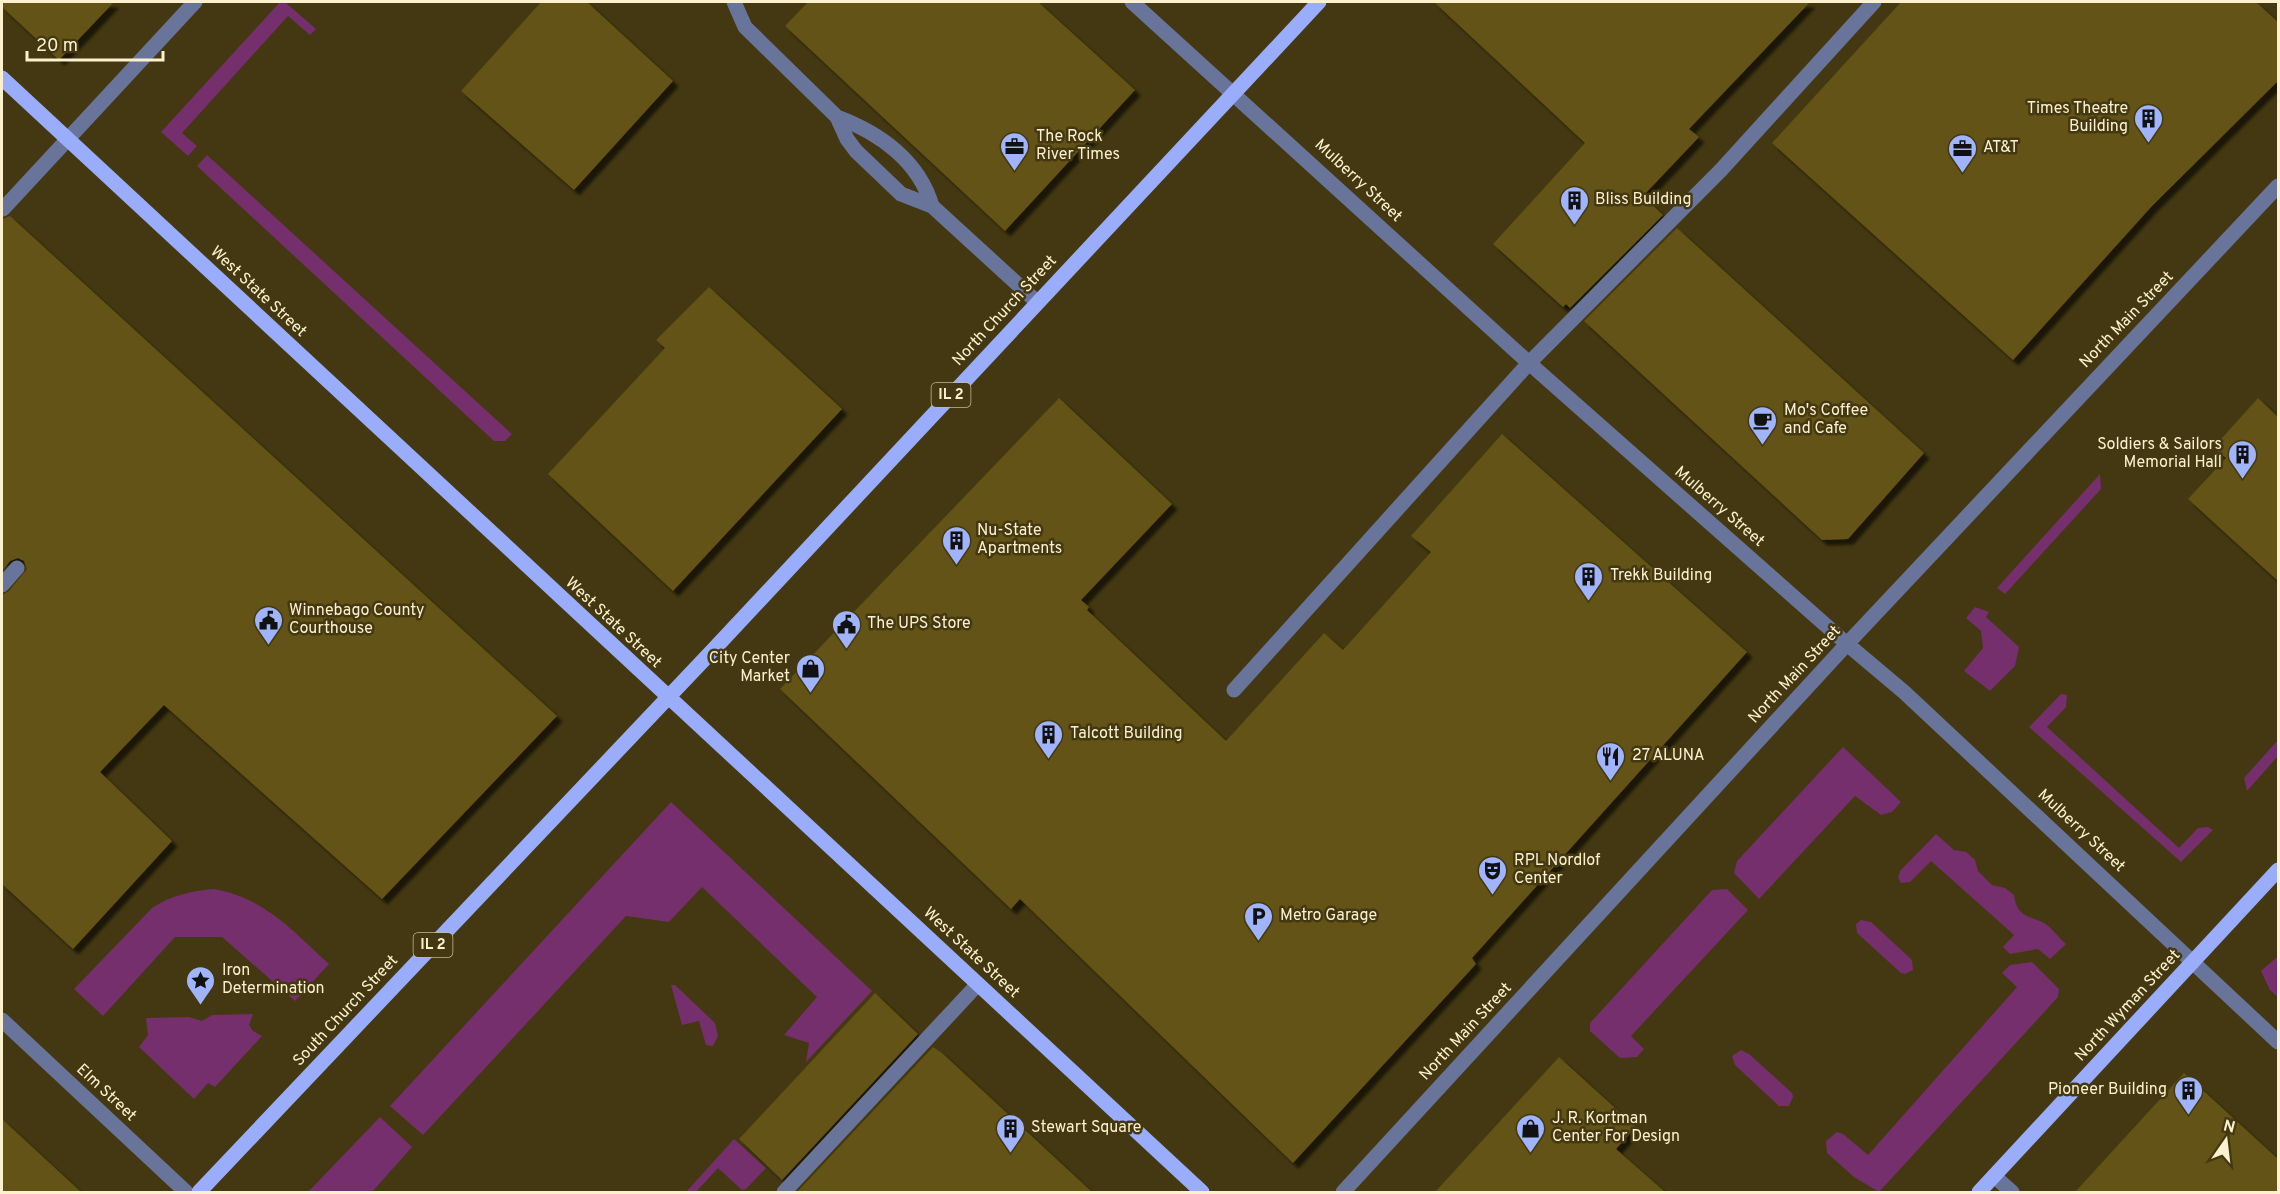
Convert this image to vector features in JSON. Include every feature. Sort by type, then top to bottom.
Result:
[{"type":"main road","name":"North Church Street","points":[[667,698],[1319,2]]},
{"type":"main road","name":"West State Street","points":[[2,78],[667,698],[1202,1192]]},
{"type":"main road","name":"South Church Street","points":[[199,1192],[667,698]]},
{"type":"main road","name":"North Wyman Street","points":[[1979,1192],[2278,870]]},
{"type":"street","points":[[3,209],[195,2]]},
{"type":"street","points":[[734,2],[745,27],[837,117],[879,137],[913,167],[927,188],[932,206]]},
{"type":"street","name":"Mulberry Street","points":[[1132,2],[1234,92],[1529,363],[1904,692],[2278,1042]]},
{"type":"street","points":[[1234,690],[1529,363],[1721,171],[1874,2]]},
{"type":"street","points":[[837,117],[856,152],[901,194],[932,206],[1037,302]]},
{"type":"street","name":"North Main Street","points":[[1343,1192],[1847,644],[2278,186]]},
{"type":"street","points":[[2,585],[17,568]]},
{"type":"street","points":[[784,1192],[978,984]]},
{"type":"street","name":"Elm Street","points":[[2,1020],[186,1192]]},
{"type":"street","points":[[1994,1176],[2012,1192]]},
{"type":"shaded area","points":[[280,2],[285,2],[316,29],[310,35],[288,16],[182,133],[197,146],[188,156],[161,132]]},
{"type":"shaded area","points":[[207,155],[512,434],[505,441],[494,441],[197,166]]},
{"type":"shaded area","points":[[2100,474],[2101,489],[2005,594],[1997,588]]},
{"type":"shaded area","points":[[1975,607],[1989,612],[1986,617],[2019,647],[2015,666],[1990,691],[1964,671],[1983,648],[1981,631],[1966,618]]},
{"type":"shaded area","points":[[2061,694],[2067,695],[2066,707],[2047,727],[2179,848],[2198,828],[2208,827],[2213,830],[2181,862],[2029,727]]},
{"type":"shaded area","points":[[2278,740],[2278,756],[2247,791],[2244,778]]},
{"type":"shaded area","points":[[1843,747],[1901,802],[1892,812],[1881,815],[1855,796],[1759,899],[1734,873],[1737,861]]},
{"type":"shaded area","points":[[671,802],[872,991],[806,1062],[809,1043],[784,1035],[817,997],[702,887],[669,922],[626,916],[423,1135],[390,1106]]},
{"type":"shaded area","points":[[1936,834],[1954,850],[1966,852],[1975,860],[1978,871],[1992,885],[2005,888],[2014,895],[2018,908],[2024,915],[2047,925],[2066,944],[2050,959],[2038,949],[2010,954],[2003,947],[2014,935],[1931,861],[1910,882],[1901,883],[1898,878],[1900,871]]},
{"type":"shaded area","points":[[214,889],[232,893],[263,908],[290,928],[329,964],[295,1001],[222,937],[175,937],[103,1016],[74,989],[152,908],[182,894]]},
{"type":"shaded area","points":[[1727,889],[1748,910],[1631,1036],[1644,1049],[1637,1057],[1620,1058],[1590,1031],[1590,1023],[1712,890]]},
{"type":"shaded area","points":[[1861,920],[1871,922],[1912,960],[1913,970],[1905,974],[1901,973],[1857,933],[1856,924]]},
{"type":"shaded area","points":[[2278,956],[2278,997],[2270,990],[2261,971]]},
{"type":"shaded area","points":[[2032,962],[2059,989],[2058,997],[1879,1192],[1854,1177],[1827,1153],[1826,1141],[1837,1132],[1843,1134],[1868,1155],[2017,987],[2002,973],[2010,965]]},
{"type":"shaded area","points":[[671,985],[675,985],[715,1023],[718,1036],[713,1046],[706,1045],[699,1021],[682,1025]]},
{"type":"shaded area","points":[[253,1014],[249,1025],[253,1031],[262,1036],[215,1087],[208,1083],[194,1099],[139,1047],[148,1035],[146,1018],[189,1017],[202,1021],[212,1015]]},
{"type":"shaded area","points":[[1741,1050],[1749,1054],[1792,1093],[1793,1097],[1789,1106],[1779,1106],[1735,1065],[1732,1056]]},
{"type":"shaded area","points":[[380,1117],[412,1147],[372,1192],[308,1192]]},
{"type":"shaded area","points":[[734,1139],[766,1168],[746,1189],[742,1190],[718,1168],[696,1192],[686,1192]]},
{"type":"building","points":[[2,2],[114,2],[59,60],[2,7]]},
{"type":"building","points":[[541,2],[587,2],[673,81],[574,190],[461,91]]},
{"type":"building","points":[[808,2],[1038,2],[1135,90],[1005,231],[785,26]]},
{"type":"building","points":[[1434,2],[1810,2],[1689,129],[1699,137],[1643,196],[1663,215],[1570,308],[1566,304],[1563,307],[1493,244],[1585,143]]},
{"type":"building","name":"AT&T","points":[[1901,2],[2256,2],[2278,22],[2278,81],[2152,206],[2013,360],[1772,143]]},
{"type":"building","name":"Winnebago County Courthouse","points":[[10,216],[557,716],[382,899],[164,705],[100,772],[172,841],[73,949],[2,884],[2,595],[9,591],[27,569],[24,561],[18,558],[10,561],[2,571],[2,219]]},
{"type":"building","points":[[1677,228],[1924,453],[1848,539],[1822,540],[1584,321]]},
{"type":"building","points":[[709,287],[842,409],[673,591],[548,474],[665,348],[656,340]]},
{"type":"building","points":[[1059,398],[1172,504],[1081,600],[1089,607],[1087,610],[1226,741],[1324,633],[1343,650],[1431,552],[1411,536],[1502,434],[1747,652],[1472,958],[1476,964],[1293,1163],[1020,899],[1011,909],[780,689]]},
{"type":"building","name":"Soldiers & Sailors Memorial Hall","points":[[2258,398],[2278,417],[2278,581],[2188,499],[2226,458],[2213,448]]},
{"type":"building","points":[[875,993],[918,1034],[782,1180],[739,1139]]},
{"type":"building","points":[[933,1047],[942,1053],[1092,1192],[797,1192]]},
{"type":"building","points":[[1559,1057],[1636,1127],[1616,1149],[1665,1192],[1435,1192]]},
{"type":"building","name":"Pioneer Building","points":[[2184,1073],[2278,1159],[2278,1192],[2075,1192]]},
{"type":"building","points":[[2,1119],[81,1192],[2,1192]]},
{"type":"place","name":"Times Theatre Building","points":[[2149,144]]},
{"type":"place","name":"The Rock River Times","points":[[1015,172]]},
{"type":"place","name":"AT&T","points":[[1962,174]]},
{"type":"place","name":"Bliss Building","points":[[1574,226]]},
{"type":"place","name":"Mo's Coffee and Cafe","points":[[1763,446]]},
{"type":"place","name":"Soldiers & Sailors Memorial Hall","points":[[2243,480]]},
{"type":"place","name":"Nu-State Apartments","points":[[956,566]]},
{"type":"place","name":"Trekk Building","points":[[1589,602]]},
{"type":"place","name":"Winnebago County Courthouse","points":[[268,646]]},
{"type":"place","name":"The UPS Store","points":[[846,650]]},
{"type":"place","name":"City Center Market","points":[[811,694]]},
{"type":"place","name":"Talcott Building","points":[[1049,760]]},
{"type":"place","name":"27 ALUNA","points":[[1611,782]]},
{"type":"place","name":"RPL Nordlof Center","points":[[1493,896]]},
{"type":"place","name":"Metro Garage","points":[[1259,942]]},
{"type":"place","name":"Iron Determination","points":[[201,1006]]},
{"type":"place","name":"Pioneer Building","points":[[2188,1116]]},
{"type":"place","name":"Stewart Square","points":[[1010,1154]]},
{"type":"place","name":"J. R. Kortman Center For Design","points":[[1531,1154]]}]
